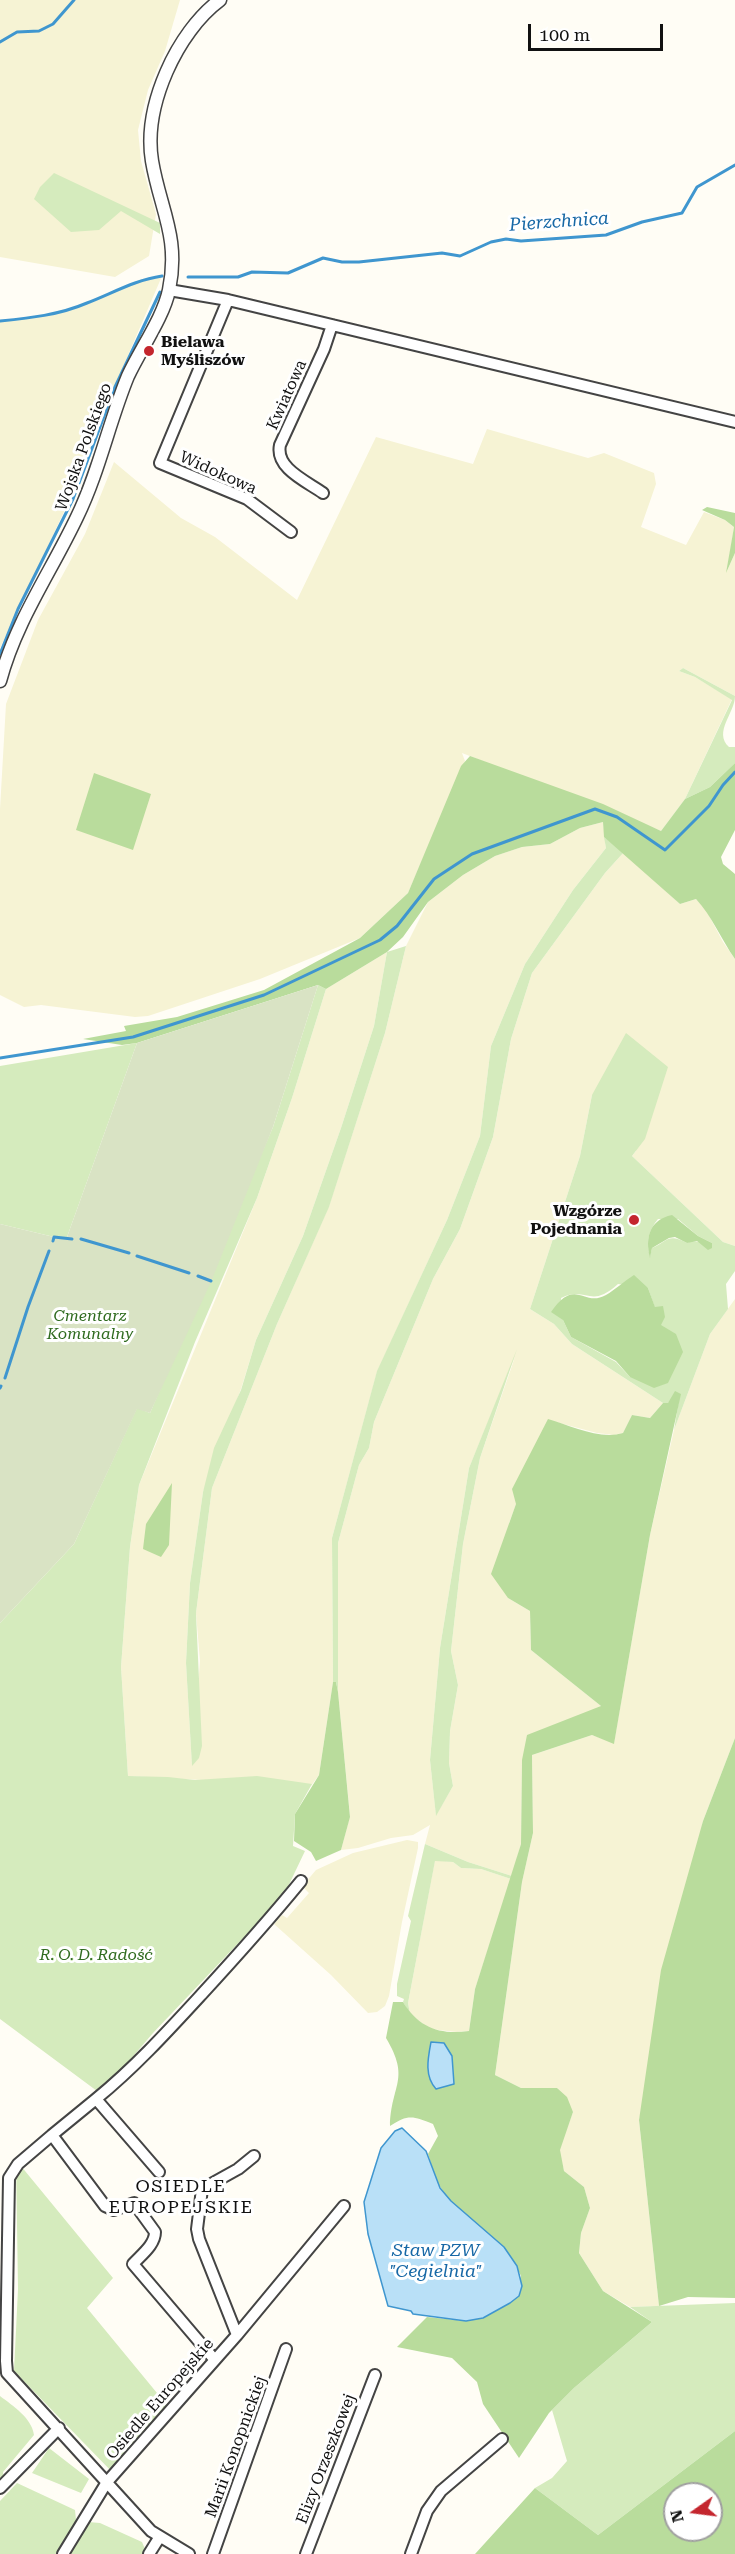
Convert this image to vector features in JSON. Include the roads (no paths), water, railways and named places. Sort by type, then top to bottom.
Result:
[{"type":"street","points":[[220,0],[186,36],[167,70],[157,100],[153,122],[152,160],[173,244],[169,290],[228,300],[735,422]]},
{"type":"street","name":"Wojska Polskiego","points":[[0,681],[22,619],[81,509],[124,386],[169,290]]},
{"type":"street","name":"Widokowa","points":[[228,300],[160,463],[247,499],[291,532]]},
{"type":"street","name":"Kwiatowa","points":[[323,492],[284,465],[279,454],[280,445],[324,349],[332,325]]},
{"type":"street","points":[[189,2554],[159,2538],[11,2379],[6,2361],[9,2178],[18,2164],[118,2081],[162,2038],[266,1924],[301,1881]]},
{"type":"street","points":[[96,2099],[159,2172]]},
{"type":"street","points":[[52,2135],[105,2206],[114,2210],[134,2204],[155,2232],[155,2237],[133,2264],[214,2359]]},
{"type":"street","name":"Osiedle Europejskie","points":[[63,2554],[107,2482],[237,2335],[197,2229],[202,2190],[238,2169],[254,2156]]},
{"type":"street","points":[[237,2335],[344,2206]]},
{"type":"street","name":"Marii Konopnickiej","points":[[213,2554],[286,2349]]},
{"type":"street","name":"Elizy Orzeszkowej","points":[[306,2554],[375,2375]]},
{"type":"street","points":[[0,2488],[59,2428]]},
{"type":"street","points":[[411,2554],[427,2511],[441,2491],[502,2439]]},
{"type":"street","points":[[149,2554],[159,2538]]},
{"type":"water","points":[[431,2042],[444,2043],[452,2056],[454,2084],[436,2089],[432,2084],[428,2073]]},
{"type":"water","name":"Staw PZW \"Cegielnia\"","points":[[402,2128],[426,2151],[440,2188],[451,2201],[504,2247],[517,2266],[522,2286],[519,2296],[483,2318],[466,2321],[413,2314],[411,2311],[388,2306],[368,2234],[364,2202],[381,2148],[395,2131]]},
{"type":"waterway","points":[[0,42],[17,32],[39,31],[53,24],[74,0]]},
{"type":"waterway","name":"Pierzchnica","points":[[188,277],[238,277],[252,272],[288,273],[323,258],[342,262],[359,262],[442,253],[460,256],[491,242],[506,239],[521,241],[606,235],[642,222],[682,213],[697,187],[735,165]]},
{"type":"waterway","name":"Pierzchnica","points":[[0,321],[66,310],[133,284],[162,276]]},
{"type":"waterway","points":[[0,654],[18,609],[73,499],[115,387],[160,292]]},
{"type":"waterway","points":[[0,1058],[133,1037],[264,995],[380,940],[397,926],[434,879],[472,854],[595,809],[617,817],[665,850],[709,806],[735,772]]},
{"type":"waterway","points":[[53,1241],[54,1237],[72,1239]]},
{"type":"waterway","points":[[81,1239],[129,1253]]},
{"type":"waterway","points":[[5,1378],[49,1251]]},
{"type":"waterway","points":[[137,1256],[189,1273]]},
{"type":"waterway","points":[[198,1276],[211,1281]]},
{"type":"place","name":"Bielawa Myśliszów","points":[[149,351]]},
{"type":"place","name":"Wzgórze Pojednania","points":[[634,1220]]},
{"type":"district","name":"OSIEDLE EUROPEJSKIE","points":[[181,2197]]},
{"type":"park label","name":"Cmentarz Komunalny","points":[[90,1325]]},
{"type":"park label","name":"R. O. D. Radość","points":[[96,1955]]}]
